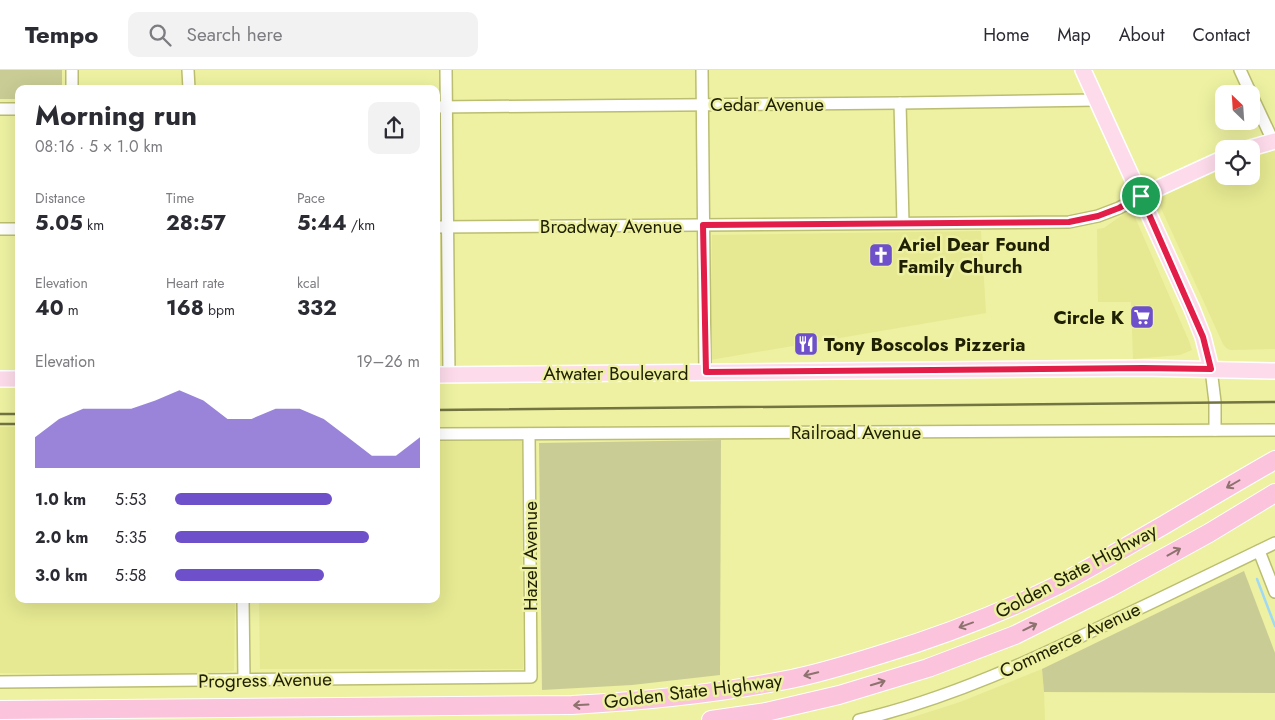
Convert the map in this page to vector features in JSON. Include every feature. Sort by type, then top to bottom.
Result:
[{"type":"highway","name":"Golden State Highway","points":[[0,710],[572,705],[688,696],[787,680],[848,665],[913,644],[1017,604],[1104,560],[1275,460]]},
{"type":"highway","name":"Golden State Highway","points":[[711,720],[766,712],[839,695],[928,668],[1015,635],[1110,588],[1209,533],[1275,493]]},
{"type":"main road","points":[[1083,70],[1203,337],[1211,369]]},
{"type":"main road","points":[[1260,145],[1274,141]]},
{"type":"main road","points":[[1141,196],[1215,162]]},
{"type":"main road","name":"Atwater Boulevard","points":[[443,374],[1143,368],[1275,370]]},
{"type":"main road","points":[[0,379],[15,379]]},
{"type":"street","points":[[72,70],[72,85]]},
{"type":"street","points":[[188,70],[189,85]]},
{"type":"street","points":[[443,374],[441,107],[446,70]]},
{"type":"street","points":[[702,70],[706,372]]},
{"type":"street","points":[[1240,70],[1247,85]]},
{"type":"street","name":"Cedar Avenue","points":[[441,107],[1097,100]]},
{"type":"street","points":[[900,103],[903,223]]},
{"type":"street","points":[[0,109],[15,109]]},
{"type":"street","points":[[1260,112],[1274,141]]},
{"type":"street","name":"Broadway Avenue","points":[[442,227],[1069,222],[1098,216],[1119,208],[1141,196]]},
{"type":"street","points":[[0,229],[15,229]]},
{"type":"street","points":[[1211,369],[1215,402],[1215,430]]},
{"type":"street","points":[[1215,402],[1222,418],[1244,430]]},
{"type":"street","name":"Railroad Avenue","points":[[440,434],[1275,430]]},
{"type":"street","name":"Hazel Avenue","points":[[529,434],[531,677]]},
{"type":"street","name":"Commerce Avenue","points":[[859,720],[889,713],[982,680],[1068,643],[1275,543]]},
{"type":"street","points":[[1259,551],[1275,592]]},
{"type":"street","points":[[243,603],[244,680]]},
{"type":"street","name":"Progress Avenue","points":[[0,682],[531,677]]},
{"type":"shaded area","points":[[0,70],[62,70],[62,85],[15,85],[15,99],[0,99]]},
{"type":"shaded area","points":[[1275,149],[1275,349],[1230,350],[1223,344],[1160,206],[1160,201],[1164,195],[1215,170],[1215,185],[1260,185],[1260,153]]},
{"type":"shaded area","points":[[1125,213],[1134,215],[1192,350],[1180,355],[1133,359],[1131,302],[1098,302],[1097,229],[1104,228]]},
{"type":"shaded area","points":[[981,231],[986,313],[710,360],[712,235]]},
{"type":"shaded area","points":[[0,427],[15,427],[15,603],[235,603],[234,671],[179,675],[0,673]]},
{"type":"shaded area","points":[[721,440],[720,675],[632,685],[542,690],[539,443]]},
{"type":"shaded area","points":[[440,441],[522,441],[523,669],[260,669],[259,603],[440,603]]},
{"type":"shaded area","points":[[1244,571],[1275,653],[1275,693],[1044,692],[1042,669]]},
{"type":"shaded area","points":[[1042,669],[1045,720],[904,720],[960,702]]},
{"type":"waterway","points":[[1257,579],[1275,626]]},
{"type":"railway","points":[[440,410],[1275,402]]},
{"type":"railway","points":[[0,414],[15,414]]},
{"type":"railway","points":[[0,424],[15,424]]},
{"type":"place","name":"Ariel Dear Found Family Church","points":[[881,255]]},
{"type":"place","name":"Circle K","points":[[1142,317]]},
{"type":"place","name":"Tony Boscolos Pizzeria","points":[[806,344]]},
{"type":"route","points":[[1141,196],[1192,309],[1203,337],[1211,369],[706,372],[703,225],[1069,222],[1098,216],[1119,208],[1141,196]]}]
